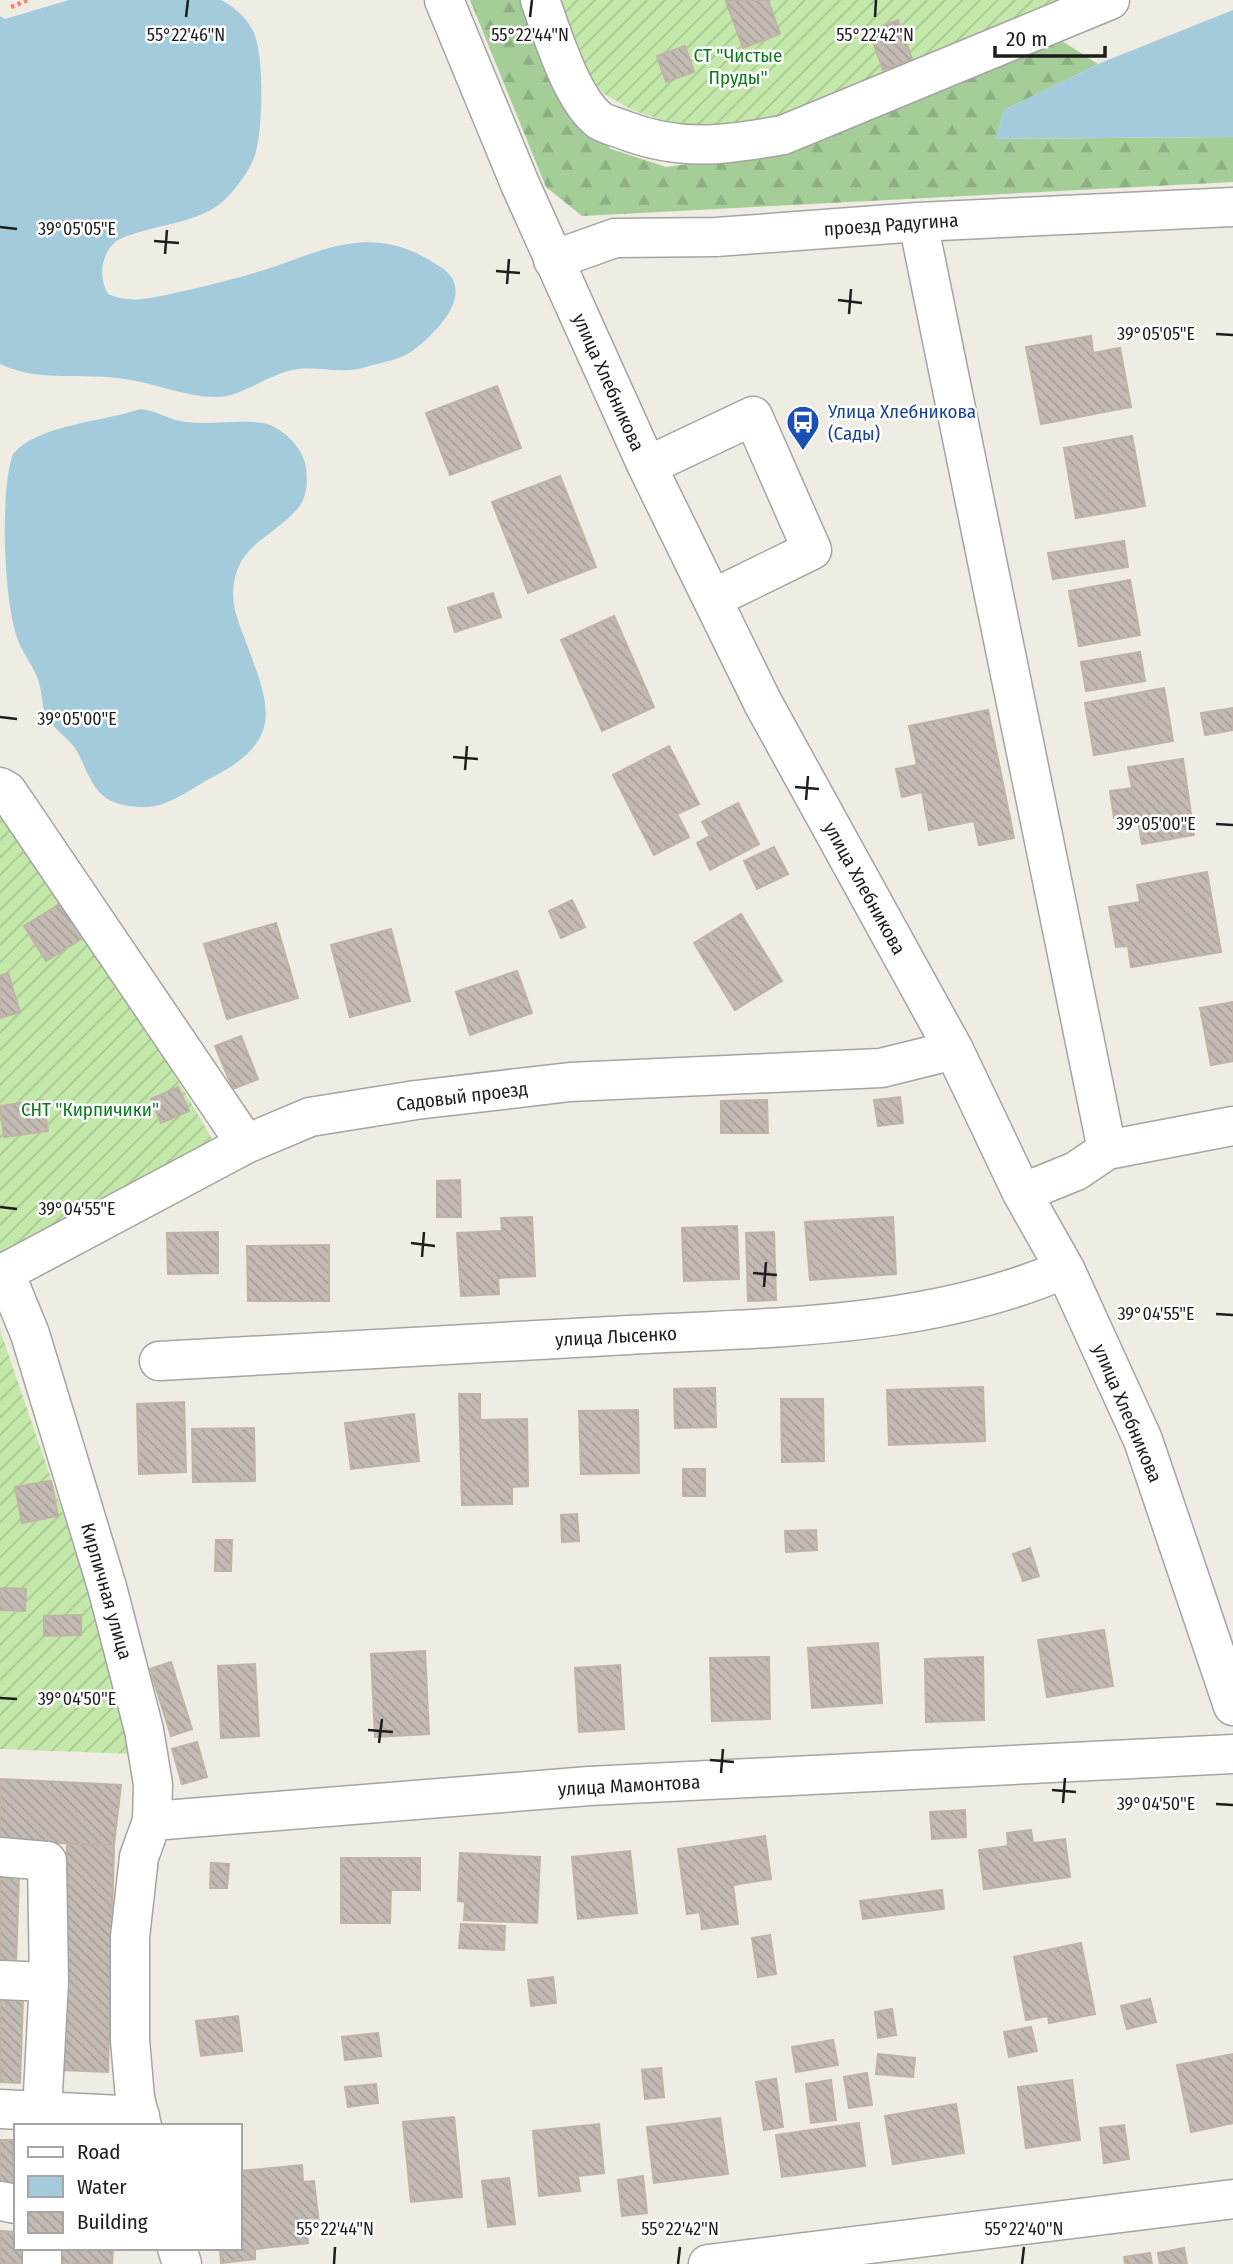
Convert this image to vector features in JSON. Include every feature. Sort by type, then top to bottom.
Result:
[{"type":"street","name":"улица Хлебникова","points":[[444,0],[553,260],[647,466],[712,599],[764,703],[954,1050],[1022,1193],[1065,1269],[1143,1440],[1232,1701]]},
{"type":"street","points":[[540,0],[572,84],[599,120],[636,135],[681,146],[729,145],[783,135],[1110,0]]},
{"type":"street","name":"проезд Радугина","points":[[553,260],[614,238],[716,237],[918,222],[1233,207]]},
{"type":"street","points":[[918,222],[955,390],[1107,1150]]},
{"type":"street","points":[[647,466],[753,416],[812,550],[712,599]]},
{"type":"street","points":[[0,787],[15,803],[246,1144]]},
{"type":"street","name":"Садовый проезд","points":[[3,1274],[246,1144],[310,1117],[416,1100],[570,1082],[881,1068],[954,1050]]},
{"type":"street","points":[[1022,1193],[1076,1171],[1107,1150],[1233,1126]]},
{"type":"street","name":"улица Лысенко","points":[[159,1361],[800,1326],[968,1303],[1024,1287],[1065,1269]]},
{"type":"street","name":"Кирпичная улица","points":[[3,1274],[30,1334],[107,1587],[144,1730],[153,1784],[152,1821],[139,1857],[130,1937],[130,2040],[141,2121]]},
{"type":"street","name":"улица Мамонтова","points":[[152,1821],[589,1786],[1233,1754]]},
{"type":"street","points":[[0,1857],[47,1861],[49,1982],[42,2111]]},
{"type":"street","points":[[0,1980],[49,1982]]},
{"type":"street","points":[[0,2109],[141,2121]]},
{"type":"street","points":[[708,2264],[1233,2199]]},
{"type":"path","points":[[11,7],[28,0]]},
{"type":"green space","points":[[470,0],[529,0],[576,115],[611,149],[666,167],[754,155],[1051,34],[1098,64],[1004,110],[996,139],[1233,137],[1233,182],[582,216],[546,187]]},
{"type":"green space","name":"СТ \"Чистые Пруды\"","points":[[550,0],[1070,0],[748,133],[683,127],[632,110],[604,94],[572,56]]},
{"type":"green space","name":"СНТ \"Кирпичики\"","points":[[0,806],[92,935],[213,1140],[0,1256]]},
{"type":"green space","points":[[0,1330],[80,1563],[137,1754],[0,1749]]},
{"type":"water","points":[[69,0],[221,0],[249,24],[259,54],[260,128],[255,155],[245,175],[221,203],[210,210],[116,241],[104,259],[102,273],[108,294],[124,299],[158,297],[242,276],[325,249],[363,242],[382,243],[421,255],[452,278],[456,289],[454,301],[449,313],[431,335],[411,352],[395,359],[357,369],[292,370],[227,396],[218,397],[195,395],[125,379],[30,373],[0,364],[0,16],[5,19]]},
{"type":"water","points":[[1233,10],[1233,137],[996,139],[1004,110],[1098,64]]},
{"type":"water","points":[[140,409],[190,422],[253,422],[271,425],[297,446],[304,461],[307,479],[301,504],[243,558],[234,583],[236,615],[260,680],[264,699],[266,717],[262,733],[252,748],[236,763],[188,792],[163,804],[146,807],[111,801],[100,793],[75,748],[47,717],[37,677],[20,645],[13,622],[5,545],[6,492],[13,454],[38,436]]},
{"type":"building","points":[[768,0],[780,34],[743,48],[726,1]]},
{"type":"building","points":[[898,20],[912,59],[883,70],[869,31]]},
{"type":"building","points":[[685,46],[694,72],[666,82],[657,56]]},
{"type":"building","points":[[1091,336],[1093,353],[1120,348],[1131,407],[1041,424],[1026,347]]},
{"type":"building","points":[[497,386],[521,448],[450,475],[426,413]]},
{"type":"building","points":[[1132,436],[1145,506],[1076,518],[1064,448]]},
{"type":"building","points":[[560,476],[596,567],[528,593],[492,502]]},
{"type":"building","points":[[1124,541],[1128,567],[1053,579],[1048,553]]},
{"type":"building","points":[[1130,580],[1140,635],[1079,646],[1069,591]]},
{"type":"building","points":[[493,593],[501,617],[455,632],[448,608]]},
{"type":"building","points":[[614,616],[654,707],[602,731],[561,640]]},
{"type":"building","points":[[1140,652],[1145,681],[1086,691],[1081,662]]},
{"type":"building","points":[[1164,688],[1173,741],[1094,755],[1085,703]]},
{"type":"building","points":[[1233,708],[1233,730],[1205,735],[1201,713]]},
{"type":"building","points":[[988,710],[1014,838],[979,845],[974,821],[929,830],[922,792],[902,797],[896,769],[917,765],[909,726]]},
{"type":"building","points":[[669,746],[699,804],[677,814],[689,837],[654,855],[613,775]]},
{"type":"building","points":[[1183,759],[1194,835],[1142,844],[1137,814],[1114,818],[1110,791],[1132,788],[1128,767]]},
{"type":"building","points":[[738,803],[759,844],[710,870],[697,843],[710,836],[702,822]]},
{"type":"building","points":[[774,847],[788,874],[757,889],[744,861]]},
{"type":"building","points":[[1207,872],[1221,952],[1131,967],[1128,946],[1116,947],[1109,907],[1140,902],[1137,885]]},
{"type":"building","points":[[572,900],[585,927],[561,938],[549,911]]},
{"type":"building","points":[[62,903],[83,938],[46,961],[24,926]]},
{"type":"building","points":[[741,914],[782,981],[735,1010],[694,943]]},
{"type":"building","points":[[276,923],[298,998],[227,1019],[204,944]]},
{"type":"building","points":[[391,929],[410,1001],[350,1017],[331,945]]},
{"type":"building","points":[[517,971],[532,1013],[470,1035],[456,992]]},
{"type":"building","points":[[8,973],[20,1012],[0,1018],[0,976]]},
{"type":"building","points":[[1233,1002],[1233,1061],[1211,1065],[1200,1008]]},
{"type":"building","points":[[241,1036],[258,1079],[233,1089],[215,1046]]},
{"type":"building","points":[[178,1087],[189,1111],[161,1123],[151,1099]]},
{"type":"building","points":[[900,1097],[903,1123],[878,1126],[874,1100]]},
{"type":"building","points":[[43,1100],[48,1131],[4,1137],[0,1106]]},
{"type":"building","points":[[767,1100],[768,1133],[721,1133],[721,1101]]},
{"type":"building","points":[[460,1180],[461,1217],[437,1217],[437,1181]]},
{"type":"building","points":[[532,1217],[535,1276],[498,1278],[499,1294],[461,1296],[457,1233],[502,1231],[501,1218]]},
{"type":"building","points":[[893,1217],[896,1274],[810,1280],[805,1222]]},
{"type":"building","points":[[737,1226],[739,1279],[684,1281],[682,1228]]},
{"type":"building","points":[[218,1232],[218,1273],[168,1274],[167,1233]]},
{"type":"building","points":[[774,1232],[776,1300],[748,1301],[746,1233]]},
{"type":"building","points":[[329,1245],[329,1301],[248,1301],[247,1246]]},
{"type":"building","points":[[983,1387],[985,1441],[889,1445],[887,1390]]},
{"type":"building","points":[[715,1388],[716,1427],[675,1428],[674,1389]]},
{"type":"building","points":[[459,1394],[480,1394],[480,1420],[527,1419],[528,1486],[512,1487],[512,1504],[462,1505]]},
{"type":"building","points":[[781,1399],[823,1399],[824,1461],[782,1462]]},
{"type":"building","points":[[184,1402],[186,1472],[139,1474],[137,1404]]},
{"type":"building","points":[[638,1410],[639,1473],[581,1474],[579,1411]]},
{"type":"building","points":[[414,1414],[419,1461],[351,1469],[345,1423]]},
{"type":"building","points":[[254,1428],[255,1481],[193,1482],[192,1429]]},
{"type":"building","points":[[683,1469],[705,1469],[705,1496],[683,1496]]},
{"type":"building","points":[[51,1481],[58,1516],[22,1523],[15,1487]]},
{"type":"building","points":[[577,1514],[579,1541],[562,1542],[561,1515]]},
{"type":"building","points":[[816,1530],[817,1550],[786,1552],[785,1531]]},
{"type":"building","points":[[216,1540],[232,1540],[231,1571],[215,1571]]},
{"type":"building","points":[[1030,1548],[1039,1576],[1023,1581],[1013,1554]]},
{"type":"building","points":[[0,1588],[26,1589],[25,1611],[0,1610]]},
{"type":"building","points":[[81,1615],[81,1635],[44,1636],[44,1616]]},
{"type":"building","points":[[1104,1630],[1113,1686],[1047,1697],[1038,1640]]},
{"type":"building","points":[[878,1643],[882,1703],[812,1708],[808,1648]]},
{"type":"building","points":[[425,1651],[429,1734],[375,1737],[371,1654]]},
{"type":"building","points":[[769,1657],[770,1719],[712,1721],[710,1658]]},
{"type":"building","points":[[983,1657],[984,1720],[926,1722],[925,1659]]},
{"type":"building","points":[[171,1662],[192,1729],[171,1736],[150,1669]]},
{"type":"building","points":[[255,1664],[259,1736],[221,1738],[218,1666]]},
{"type":"building","points":[[620,1665],[624,1729],[579,1732],[575,1668]]},
{"type":"building","points":[[197,1742],[207,1777],[182,1784],[172,1749]]},
{"type":"building","points":[[0,1779],[121,1785],[114,1845],[0,1841]]},
{"type":"building","points":[[965,1810],[966,1837],[932,1839],[930,1812]]},
{"type":"building","points":[[1031,1830],[1033,1843],[1065,1839],[1070,1877],[984,1889],[979,1850],[1008,1846],[1007,1833]]},
{"type":"building","points":[[765,1836],[771,1879],[733,1885],[738,1924],[702,1929],[700,1912],[687,1914],[678,1849]]},
{"type":"building","points":[[67,1844],[114,1845],[108,2072],[61,2070]]},
{"type":"building","points":[[630,1851],[637,1913],[578,1919],[572,1857]]},
{"type":"building","points":[[460,1853],[540,1857],[537,1923],[464,1920],[465,1902],[458,1901]]},
{"type":"building","points":[[341,1858],[420,1858],[420,1890],[391,1890],[390,1923],[341,1923]]},
{"type":"building","points":[[211,1863],[229,1864],[227,1888],[210,1888]]},
{"type":"building","points":[[0,1878],[19,1878],[16,1963],[0,1962]]},
{"type":"building","points":[[942,1890],[944,1909],[863,1919],[860,1901]]},
{"type":"building","points":[[461,1924],[505,1926],[504,1950],[459,1948]]},
{"type":"building","points":[[770,1935],[776,1974],[758,1977],[752,1938]]},
{"type":"building","points":[[1081,1943],[1095,2014],[1049,2023],[1048,2016],[1026,2020],[1014,1957]]},
{"type":"building","points":[[553,1977],[556,2003],[531,2006],[528,1980]]},
{"type":"building","points":[[0,1999],[23,1999],[20,2083],[0,2082]]},
{"type":"building","points":[[1150,1999],[1156,2022],[1127,2029],[1121,2006]]},
{"type":"building","points":[[892,2009],[896,2035],[878,2038],[875,2012]]},
{"type":"building","points":[[238,2016],[242,2051],[201,2056],[196,2021]]},
{"type":"building","points":[[1031,2027],[1037,2051],[1009,2057],[1004,2032]]},
{"type":"building","points":[[378,2033],[381,2056],[345,2060],[342,2037]]},
{"type":"building","points":[[833,2040],[838,2065],[796,2072],[792,2047]]},
{"type":"building","points":[[878,2054],[915,2058],[913,2077],[876,2074]]},
{"type":"building","points":[[1233,2054],[1233,2123],[1191,2132],[1177,2065]]},
{"type":"building","points":[[661,2068],[664,2097],[645,2099],[642,2070]]},
{"type":"building","points":[[867,2073],[872,2105],[849,2108],[844,2077]]},
{"type":"building","points":[[776,2079],[783,2127],[764,2130],[756,2082]]},
{"type":"building","points":[[831,2080],[836,2120],[811,2123],[806,2084]]},
{"type":"building","points":[[1072,2080],[1080,2140],[1026,2148],[1018,2087]]},
{"type":"building","points":[[376,2084],[378,2103],[348,2107],[345,2087]]},
{"type":"building","points":[[956,2104],[964,2153],[893,2164],[885,2116]]},
{"type":"building","points":[[454,2117],[462,2197],[411,2202],[403,2122]]},
{"type":"building","points":[[720,2118],[728,2174],[654,2183],[647,2127]]},
{"type":"building","points":[[859,2123],[865,2166],[782,2177],[776,2135]]},
{"type":"building","points":[[599,2124],[604,2173],[578,2176],[580,2191],[539,2196],[533,2131]]},
{"type":"building","points":[[1124,2125],[1129,2159],[1104,2163],[1100,2128]]},
{"type":"building","points":[[0,2140],[14,2140],[14,2186],[0,2186]]},
{"type":"building","points":[[302,2165],[303,2182],[314,2181],[319,2224],[307,2225],[308,2243],[255,2249],[255,2259],[221,2263],[220,2250],[242,2250],[242,2171]]},
{"type":"building","points":[[643,2176],[647,2213],[622,2216],[618,2180]]},
{"type":"building","points":[[509,2178],[515,2224],[488,2227],[482,2181]]},
{"type":"building","points":[[0,2231],[14,2232],[14,2250],[24,2250],[23,2264],[0,2264]]},
{"type":"building","points":[[1184,2248],[1187,2264],[1160,2264],[1158,2253]]},
{"type":"building","points":[[56,2250],[113,2250],[112,2264],[55,2264]]},
{"type":"building","points":[[1150,2253],[1152,2264],[1125,2264],[1124,2257]]},
{"type":"place","name":"Улица Хлебникова (Сады)","points":[[803,452]]}]
